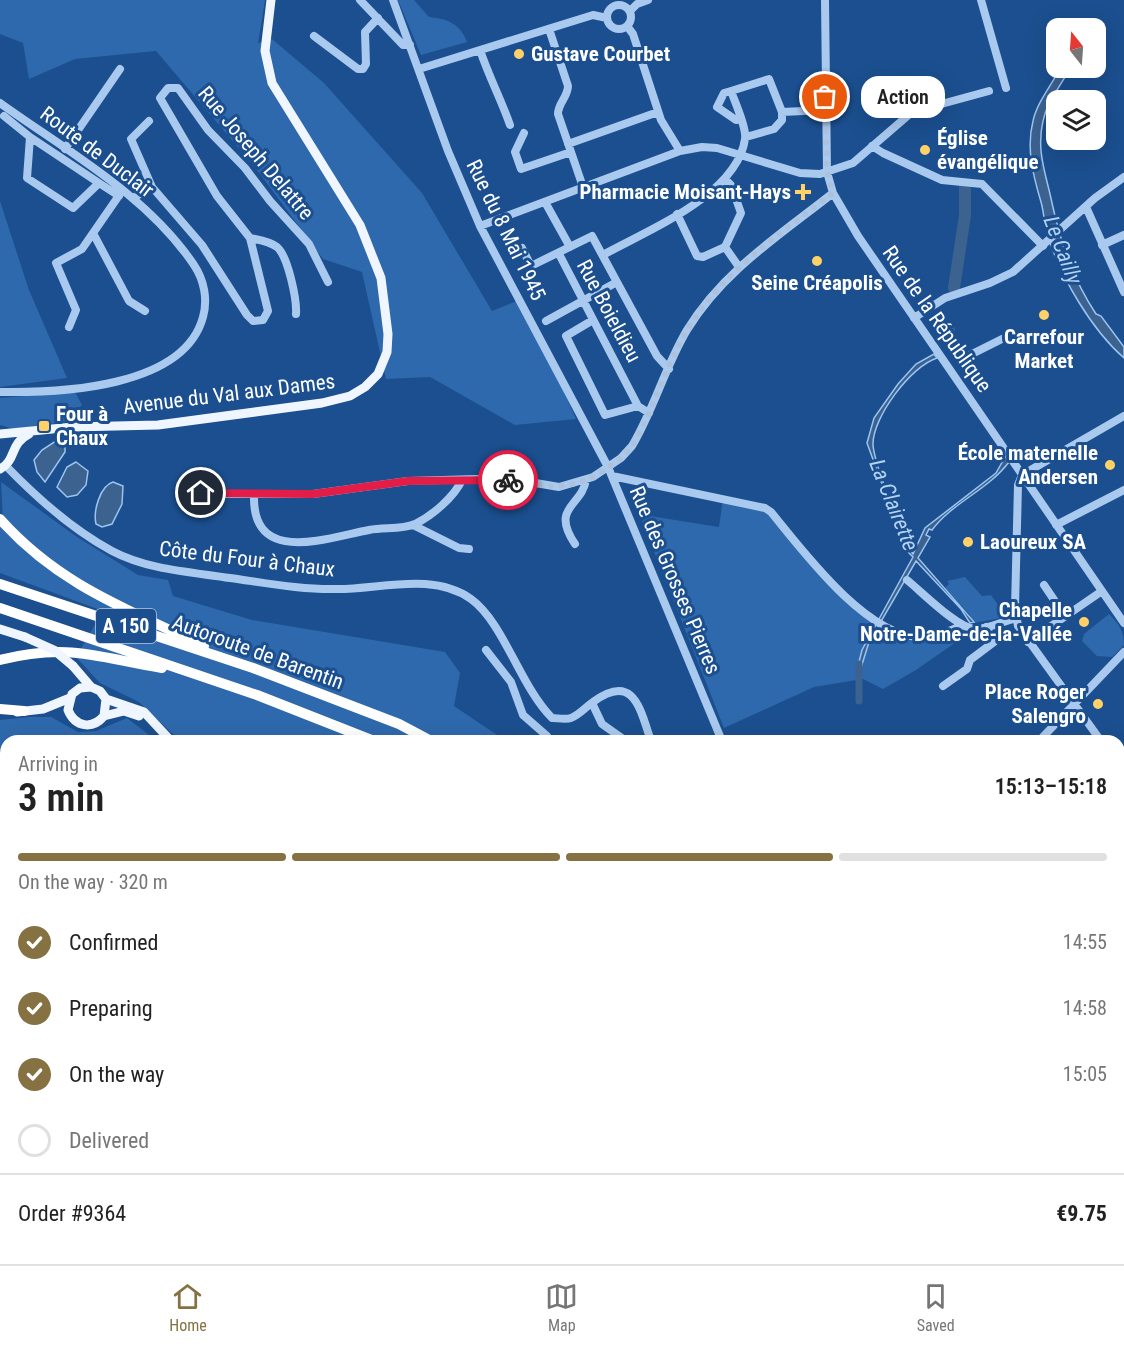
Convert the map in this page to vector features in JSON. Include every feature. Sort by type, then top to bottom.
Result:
[{"type":"highway","points":[[0,519],[13,534],[48,564],[107,601],[253,668]]},
{"type":"highway","points":[[0,528],[13,534]]},
{"type":"highway","name":"Autoroute de Barentin","points":[[0,584],[253,668],[399,724],[420,735]]},
{"type":"highway","name":"Autoroute de Barentin","points":[[0,608],[192,672],[326,720],[360,735]]},
{"type":"highway","points":[[0,660],[39,651],[72,651],[192,672]]},
{"type":"highway","points":[[0,711],[24,711]]},
{"type":"main road","name":"Avenue du Val aux Dames","points":[[0,435],[73,427],[158,425],[322,403],[350,396],[365,387],[378,374],[388,345],[387,310],[381,278],[360,225],[272,82],[266,51],[271,0]]},
{"type":"main road","points":[[3,467],[14,444],[31,433]]},
{"type":"main road","points":[[0,435],[8,440],[12,451]]},
{"type":"main road","points":[[0,629],[50,654],[71,668],[91,687],[100,691],[106,699],[136,707],[165,735]]},
{"type":"main road","points":[[0,634],[24,639]]},
{"type":"main road","points":[[70,716],[74,675],[71,668]]},
{"type":"main road","points":[[24,711],[42,709],[91,687]]},
{"type":"main road","points":[[104,716],[106,699]]},
{"type":"main road","points":[[42,709],[70,716],[75,721],[87,725],[94,724],[104,716],[124,711],[154,724]]},
{"type":"street","points":[[360,0],[403,45],[410,45]]},
{"type":"street","name":"Rue du 8 Mai 1945","points":[[393,0],[448,151],[480,226],[608,467]]},
{"type":"street","points":[[630,12],[637,4],[648,0]]},
{"type":"street","name":"Rue de la République","points":[[825,0],[827,172],[832,191],[858,236],[1124,623]]},
{"type":"street","points":[[981,0],[1006,88]]},
{"type":"street","points":[[419,69],[593,15],[607,18],[615,28],[627,26],[631,20],[630,12],[621,3],[612,8],[607,18]]},
{"type":"street","points":[[314,36],[358,69],[363,69],[366,64],[365,32],[378,18]]},
{"type":"street","points":[[627,26],[633,34],[658,112],[680,151]]},
{"type":"street","points":[[549,29],[568,86],[568,93],[558,109],[583,187]]},
{"type":"street","points":[[480,50],[493,89],[499,94],[510,125]]},
{"type":"street","points":[[65,149],[120,69]]},
{"type":"street","points":[[740,119],[736,120],[717,107],[724,93],[769,79],[782,112],[782,120],[774,129],[746,137]]},
{"type":"street","name":"Rue Joseph Delattre","points":[[149,121],[131,139],[152,187],[202,245],[247,315],[259,322],[263,320],[268,311],[250,238],[217,196],[164,106],[160,98],[168,88],[181,91],[208,130],[246,168],[270,201],[309,244],[328,282]]},
{"type":"street","points":[[603,255],[677,214],[725,179],[736,166],[746,137],[731,91]]},
{"type":"street","points":[[480,226],[680,151],[702,147],[740,155],[803,174],[827,172],[849,166],[912,112],[989,91]]},
{"type":"street","name":"Route de Duclair","points":[[0,103],[65,149],[121,193],[132,198],[188,256],[202,278],[205,306],[193,340],[184,350],[166,362],[111,383],[84,389],[0,392]]},
{"type":"street","points":[[782,112],[825,110]]},
{"type":"street","points":[[11,111],[2,115],[30,137],[99,183],[121,193],[82,249],[56,263],[76,310],[69,327]]},
{"type":"street","points":[[524,133],[515,152],[521,169],[658,112]]},
{"type":"street","points":[[30,137],[27,178],[73,208],[99,183]]},
{"type":"street","points":[[872,146],[942,180],[982,184],[1046,243]]},
{"type":"street","points":[[914,318],[945,298],[990,283],[1013,272],[1086,207],[1124,177]]},
{"type":"street","points":[[677,214],[698,256],[703,257],[725,246],[741,213],[731,185],[725,179]]},
{"type":"street","points":[[132,198],[152,187]]},
{"type":"street","points":[[608,467],[632,446],[693,322],[739,267],[832,191]]},
{"type":"street","points":[[545,202],[570,247]]},
{"type":"street","points":[[1086,207],[1124,291]]},
{"type":"street","points":[[93,233],[129,301],[145,310]]},
{"type":"street","points":[[1102,245],[1124,235]]},
{"type":"street","points":[[522,248],[531,266],[592,237],[657,356],[669,369]]},
{"type":"street","points":[[250,238],[271,243],[283,254],[297,305],[296,314]]},
{"type":"street","points":[[725,246],[739,267]]},
{"type":"street","name":"Rue Boieldieu","points":[[559,254],[638,406],[649,413]]},
{"type":"street","points":[[546,321],[617,282]]},
{"type":"street","points":[[593,320],[566,336],[605,415],[638,406]]},
{"type":"street","points":[[964,358],[1014,333]]},
{"type":"street","points":[[1097,735],[1028,642],[1016,618],[1018,485],[1022,475],[1124,416]]},
{"type":"street","name":"Côte du Four à Chaux","points":[[3,467],[91,538],[113,551],[159,567],[305,588],[338,589],[413,584],[445,587],[459,592],[472,600],[488,615],[538,704],[552,718],[571,718],[590,704]]},
{"type":"street","name":"Rue des Grosses Pierres","points":[[182,494],[219,492],[254,495],[313,494],[408,481],[518,480],[560,486],[586,480],[608,467],[720,735]]},
{"type":"street","points":[[612,476],[765,507],[814,565],[862,612],[900,632],[916,637],[929,637],[963,625]]},
{"type":"street","points":[[412,525],[457,491],[462,480]]},
{"type":"street","points":[[575,544],[567,532],[566,516],[568,508],[585,487],[586,480]]},
{"type":"street","points":[[1056,525],[1124,490]]},
{"type":"street","points":[[254,495],[253,512],[260,526],[268,536],[281,542],[298,543],[375,528],[412,525],[459,548],[470,549]]},
{"type":"street","points":[[907,579],[963,625],[974,629],[1016,618]]},
{"type":"street","points":[[1044,585],[1065,616]]},
{"type":"street","points":[[1028,642],[1102,591]]},
{"type":"street","points":[[943,686],[967,669],[970,660],[994,642],[986,627]]},
{"type":"street","points":[[486,650],[511,682],[523,715],[546,735]]},
{"type":"street","points":[[1045,735],[1124,652]]},
{"type":"street","points":[[511,682],[522,677]]},
{"type":"street","points":[[618,735],[602,724],[590,704],[617,690],[627,692],[638,703],[649,735]]},
{"type":"shaded area","points":[[0,0],[265,0],[258,43],[272,39],[324,83],[422,193],[492,311],[522,299],[576,419],[515,425],[430,377],[386,379],[362,272],[323,259],[255,167],[156,51],[75,59],[29,79],[23,43],[0,34]]},
{"type":"shaded area","points":[[398,0],[414,0],[429,17],[442,19],[457,26],[467,42],[421,55]]},
{"type":"shaded area","points":[[0,201],[29,290],[67,378],[0,387]]},
{"type":"shaded area","points":[[75,392],[82,405],[64,422],[14,429],[0,425],[0,398]]},
{"type":"shaded area","points":[[1,482],[77,537],[138,575],[168,580],[173,596],[252,620],[445,652],[460,673],[454,706],[497,735],[174,735],[139,702],[100,683],[76,657],[103,611],[0,573],[0,523],[3,520]]},
{"type":"shaded area","points":[[723,498],[765,508],[862,612],[916,637],[963,625],[972,631],[916,670],[883,689],[863,679],[814,687],[724,728],[642,521],[650,516],[719,527]]},
{"type":"shaded area","points":[[965,577],[982,596],[991,595],[1007,617],[973,623],[969,614],[945,588],[949,584],[947,581]]},
{"type":"shaded area","points":[[1109,614],[1120,628],[1124,645],[1112,657],[1097,656],[1082,641],[1084,634]]},
{"type":"shaded area","points":[[51,717],[78,732],[96,731],[127,718],[149,735],[0,735],[0,720]]},
{"type":"water","points":[[1054,78],[1064,78],[1057,90],[1047,90]]},
{"type":"water","name":"Le Cailly","points":[[1046,92],[1041,152],[1059,233],[1074,274],[1088,301],[1124,347],[1124,358],[1100,333],[1078,301],[1060,267],[1047,233],[1030,151],[1033,121]]},
{"type":"water","points":[[934,354],[937,358],[916,371],[895,394],[879,421],[873,445],[890,501],[913,554],[925,528],[996,473],[1005,457],[1009,462],[1001,472],[940,520],[932,530],[929,529],[926,535],[930,537],[918,558],[974,622],[970,623],[961,609],[916,561],[869,642],[860,671],[857,670],[862,650],[913,557],[906,550],[867,443],[874,418],[898,384],[916,364]]},
{"type":"water","points":[[59,439],[65,443],[65,452],[45,482],[37,472],[34,460],[42,450]]},
{"type":"water","points":[[76,462],[88,471],[86,485],[77,495],[67,497],[57,487],[67,467]]},
{"type":"water","points":[[113,482],[123,486],[122,504],[112,524],[102,527],[96,524],[97,506],[104,488]]},
{"type":"waterway","name":"La Clairette","points":[[954,288],[965,215],[965,186]]},
{"type":"waterway","name":"La Clairette","points":[[946,337],[949,328]]},
{"type":"waterway","points":[[859,664],[859,701]]},
{"type":"way so far","points":[[508,480],[547,486],[572,484],[593,477],[621,458],[632,446],[639,436],[686,332],[703,306],[739,267],[833,193],[827,172],[825,97]]},
{"type":"place","name":"Gustave Courbet","points":[[519,54]]},
{"type":"place","name":"Action","points":[[825,97]]},
{"type":"place","name":"Église évangélique","points":[[925,150]]},
{"type":"place","name":"Pharmacie Moisant-Hays","points":[[803,192]]},
{"type":"place","name":"Seine Créapolis","points":[[817,261]]},
{"type":"place","name":"Carrefour Market","points":[[1044,315]]},
{"type":"place","name":"Four à Chaux","points":[[44,426]]},
{"type":"place","name":"École maternelle Andersen","points":[[1110,465]]},
{"type":"place","name":"Laoureux SA","points":[[968,542]]},
{"type":"place","name":"Chapelle Notre-Dame-de-la-Vallée","points":[[1084,622]]},
{"type":"place","name":"Place Roger Salengro","points":[[1098,704]]},
{"type":"route","points":[[201,493],[313,494],[372,488],[408,481],[508,480]]}]
